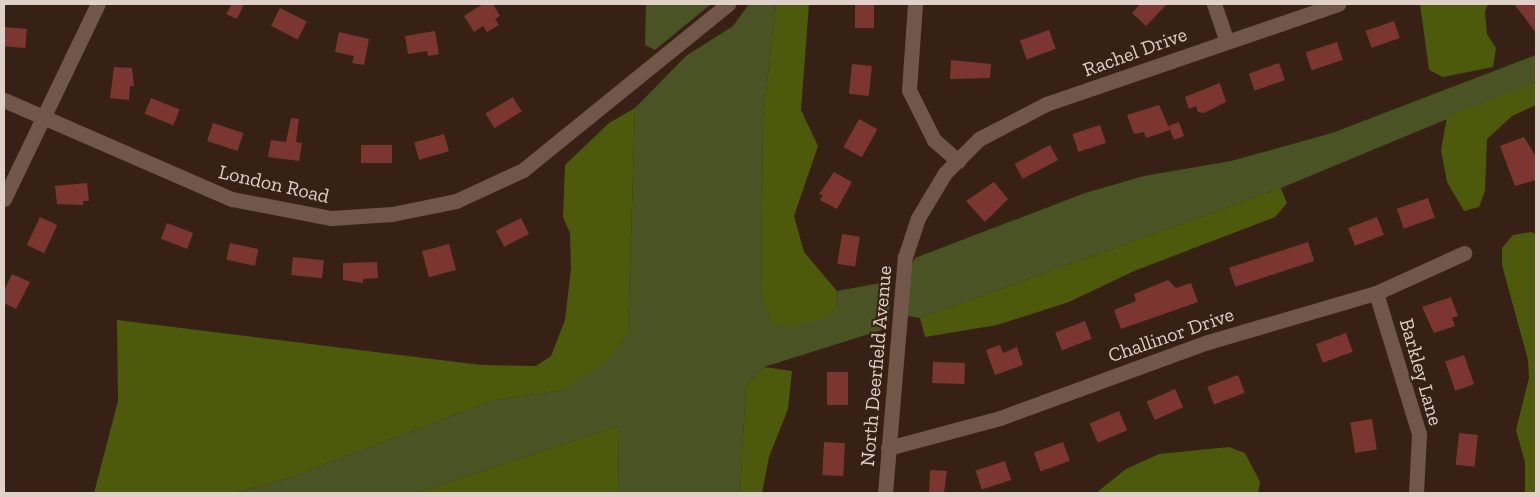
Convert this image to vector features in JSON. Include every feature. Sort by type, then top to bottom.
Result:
[{"type":"street","points":[[4,199],[98,4]]},
{"type":"street","name":"London Road","points":[[4,100],[42,118],[232,198],[331,218],[392,214],[456,201],[522,170],[728,4]]},
{"type":"street","points":[[915,4],[909,90],[934,140],[958,161]]},
{"type":"street","points":[[1214,4],[1226,39]]},
{"type":"street","name":"Rachel Drive","points":[[958,161],[979,139],[1010,120],[1226,39],[1338,4]]},
{"type":"street","name":"North Deerfield Avenue","points":[[885,493],[905,257],[918,218],[945,173],[958,161]]},
{"type":"street","name":"Challinor Drive","points":[[888,448],[1000,418],[1208,342],[1376,293],[1464,253]]},
{"type":"street","name":"Barkley Lane","points":[[1376,293],[1419,434],[1416,493]]},
{"type":"green space","points":[[646,4],[711,4],[655,50],[645,45]]},
{"type":"green space","points":[[749,4],[776,4],[763,119],[761,292],[836,309],[837,291],[891,281],[888,328],[764,367],[746,386],[740,493],[618,493],[619,426],[417,493],[234,493],[289,478],[494,400],[563,390],[628,334],[635,108],[686,56],[733,26]]},
{"type":"green space","points":[[776,4],[809,4],[801,110],[818,146],[794,216],[804,252],[837,291],[836,309],[822,319],[790,327],[773,324],[761,292],[763,119]]},
{"type":"green space","points":[[1420,4],[1488,4],[1485,12],[1487,34],[1496,48],[1493,67],[1443,77],[1429,70]]},
{"type":"green space","points":[[1536,55],[1536,82],[1281,188],[920,318],[908,316],[909,270],[915,258],[1085,193],[1144,176],[1231,161],[1332,133]]},
{"type":"green space","points":[[1536,82],[1536,105],[1512,116],[1487,139],[1485,191],[1479,207],[1464,211],[1447,182],[1441,150],[1447,117]]},
{"type":"green space","points":[[635,108],[628,334],[606,362],[563,390],[494,400],[289,478],[234,493],[94,493],[118,401],[117,320],[481,365],[536,366],[551,356],[565,320],[571,269],[570,233],[563,217],[565,165],[609,123]]},
{"type":"green space","points":[[1281,188],[1287,203],[1275,217],[1134,271],[1069,302],[997,325],[925,337],[920,318]]},
{"type":"green space","points":[[1531,232],[1536,234],[1536,493],[1525,493],[1525,462],[1516,430],[1529,378],[1528,360],[1502,265],[1502,248],[1513,235]]},
{"type":"green space","points":[[764,367],[792,371],[788,409],[769,457],[762,493],[740,493],[746,386]]},
{"type":"green space","points":[[619,426],[618,493],[417,493]]},
{"type":"green space","points":[[1229,447],[1245,453],[1260,482],[1258,493],[1096,493],[1126,469],[1159,454]]},
{"type":"building","points":[[232,4],[244,4],[237,19],[226,14]]},
{"type":"building","points":[[483,4],[493,4],[500,16],[495,19],[499,25],[487,32],[483,26],[474,32],[464,16]]},
{"type":"building","points":[[855,4],[874,4],[874,28],[855,28]]},
{"type":"building","points":[[1140,4],[1167,4],[1146,26],[1132,13]]},
{"type":"building","points":[[1514,4],[1536,4],[1536,33],[1525,18]]},
{"type":"building","points":[[280,8],[307,22],[298,39],[271,26]]},
{"type":"building","points":[[1394,21],[1400,38],[1371,48],[1366,31]]},
{"type":"building","points":[[4,27],[27,29],[25,48],[4,46]]},
{"type":"building","points":[[1049,30],[1056,49],[1027,59],[1020,41]]},
{"type":"building","points":[[435,31],[439,54],[428,56],[427,51],[408,54],[405,36]]},
{"type":"building","points":[[339,32],[369,39],[364,65],[352,63],[354,56],[335,52]]},
{"type":"building","points":[[1337,42],[1343,60],[1311,70],[1306,52]]},
{"type":"building","points":[[951,60],[991,64],[990,78],[950,79]]},
{"type":"building","points":[[1279,63],[1285,80],[1255,90],[1249,73]]},
{"type":"building","points":[[852,64],[872,66],[869,96],[849,94]]},
{"type":"building","points":[[114,67],[132,68],[134,86],[130,86],[129,100],[110,98]]},
{"type":"building","points":[[1220,83],[1226,102],[1204,113],[1198,112],[1196,106],[1189,109],[1185,97]]},
{"type":"building","points":[[513,97],[522,112],[494,128],[486,113]]},
{"type":"building","points":[[151,98],[180,110],[173,125],[145,114]]},
{"type":"building","points":[[1159,105],[1170,130],[1146,138],[1144,132],[1134,134],[1127,115]]},
{"type":"building","points":[[291,118],[299,119],[296,142],[302,143],[299,161],[268,157],[271,140],[286,142]]},
{"type":"building","points":[[859,119],[877,129],[862,157],[843,147]]},
{"type":"building","points":[[1179,122],[1184,136],[1174,140],[1169,126]]},
{"type":"building","points":[[213,123],[243,133],[238,151],[207,141]]},
{"type":"building","points":[[1100,125],[1106,143],[1078,152],[1072,134]]},
{"type":"building","points":[[444,134],[449,151],[419,160],[414,143]]},
{"type":"building","points":[[1524,137],[1536,157],[1536,180],[1515,186],[1500,146]]},
{"type":"building","points":[[361,145],[392,145],[392,163],[361,163]]},
{"type":"building","points":[[1050,145],[1058,160],[1023,179],[1015,164]]},
{"type":"building","points":[[834,172],[852,182],[837,209],[820,200],[823,195],[819,194]]},
{"type":"building","points":[[994,182],[1008,199],[985,222],[966,201]]},
{"type":"building","points":[[87,183],[89,201],[83,201],[83,205],[57,204],[55,186]]},
{"type":"building","points":[[1428,198],[1435,218],[1404,229],[1397,209]]},
{"type":"building","points":[[40,217],[57,225],[44,253],[27,245]]},
{"type":"building","points":[[1377,217],[1384,235],[1355,246],[1348,228]]},
{"type":"building","points":[[521,218],[529,234],[504,247],[496,231]]},
{"type":"building","points":[[167,223],[193,233],[187,249],[161,239]]},
{"type":"building","points":[[842,234],[860,237],[855,266],[837,264]]},
{"type":"building","points":[[1308,242],[1314,261],[1235,287],[1229,268]]},
{"type":"building","points":[[230,243],[258,249],[255,266],[226,260]]},
{"type":"building","points":[[449,244],[456,270],[429,277],[422,251]]},
{"type":"building","points":[[293,257],[324,260],[322,278],[291,275]]},
{"type":"building","points":[[377,262],[378,278],[363,279],[363,283],[343,280],[343,263]]},
{"type":"building","points":[[12,274],[30,282],[16,309],[4,303],[4,291]]},
{"type":"building","points":[[1168,280],[1176,288],[1191,283],[1198,302],[1121,329],[1114,310],[1136,301],[1134,294]]},
{"type":"building","points":[[1451,297],[1458,316],[1452,318],[1455,326],[1434,333],[1422,307]]},
{"type":"building","points":[[1085,321],[1092,339],[1062,350],[1055,332]]},
{"type":"building","points":[[1346,333],[1353,352],[1323,363],[1316,344]]},
{"type":"building","points":[[1000,345],[1003,353],[1017,347],[1023,365],[995,375],[986,350]]},
{"type":"building","points":[[1464,355],[1474,384],[1455,391],[1445,362]]},
{"type":"building","points":[[933,362],[965,363],[964,384],[932,383]]},
{"type":"building","points":[[827,372],[848,372],[848,405],[827,405]]},
{"type":"building","points":[[1238,375],[1245,393],[1214,405],[1207,387]]},
{"type":"building","points":[[1175,389],[1183,407],[1155,420],[1147,402]]},
{"type":"building","points":[[1119,411],[1127,430],[1098,443],[1090,424]]},
{"type":"building","points":[[1372,419],[1377,450],[1355,453],[1350,422]]},
{"type":"building","points":[[1459,433],[1478,435],[1475,467],[1456,465]]},
{"type":"building","points":[[824,442],[845,443],[843,476],[822,475]]},
{"type":"building","points":[[1063,442],[1070,461],[1041,471],[1034,453]]},
{"type":"building","points":[[1005,461],[1011,480],[982,490],[976,471]]},
{"type":"building","points":[[930,470],[947,471],[944,493],[929,493]]}]
